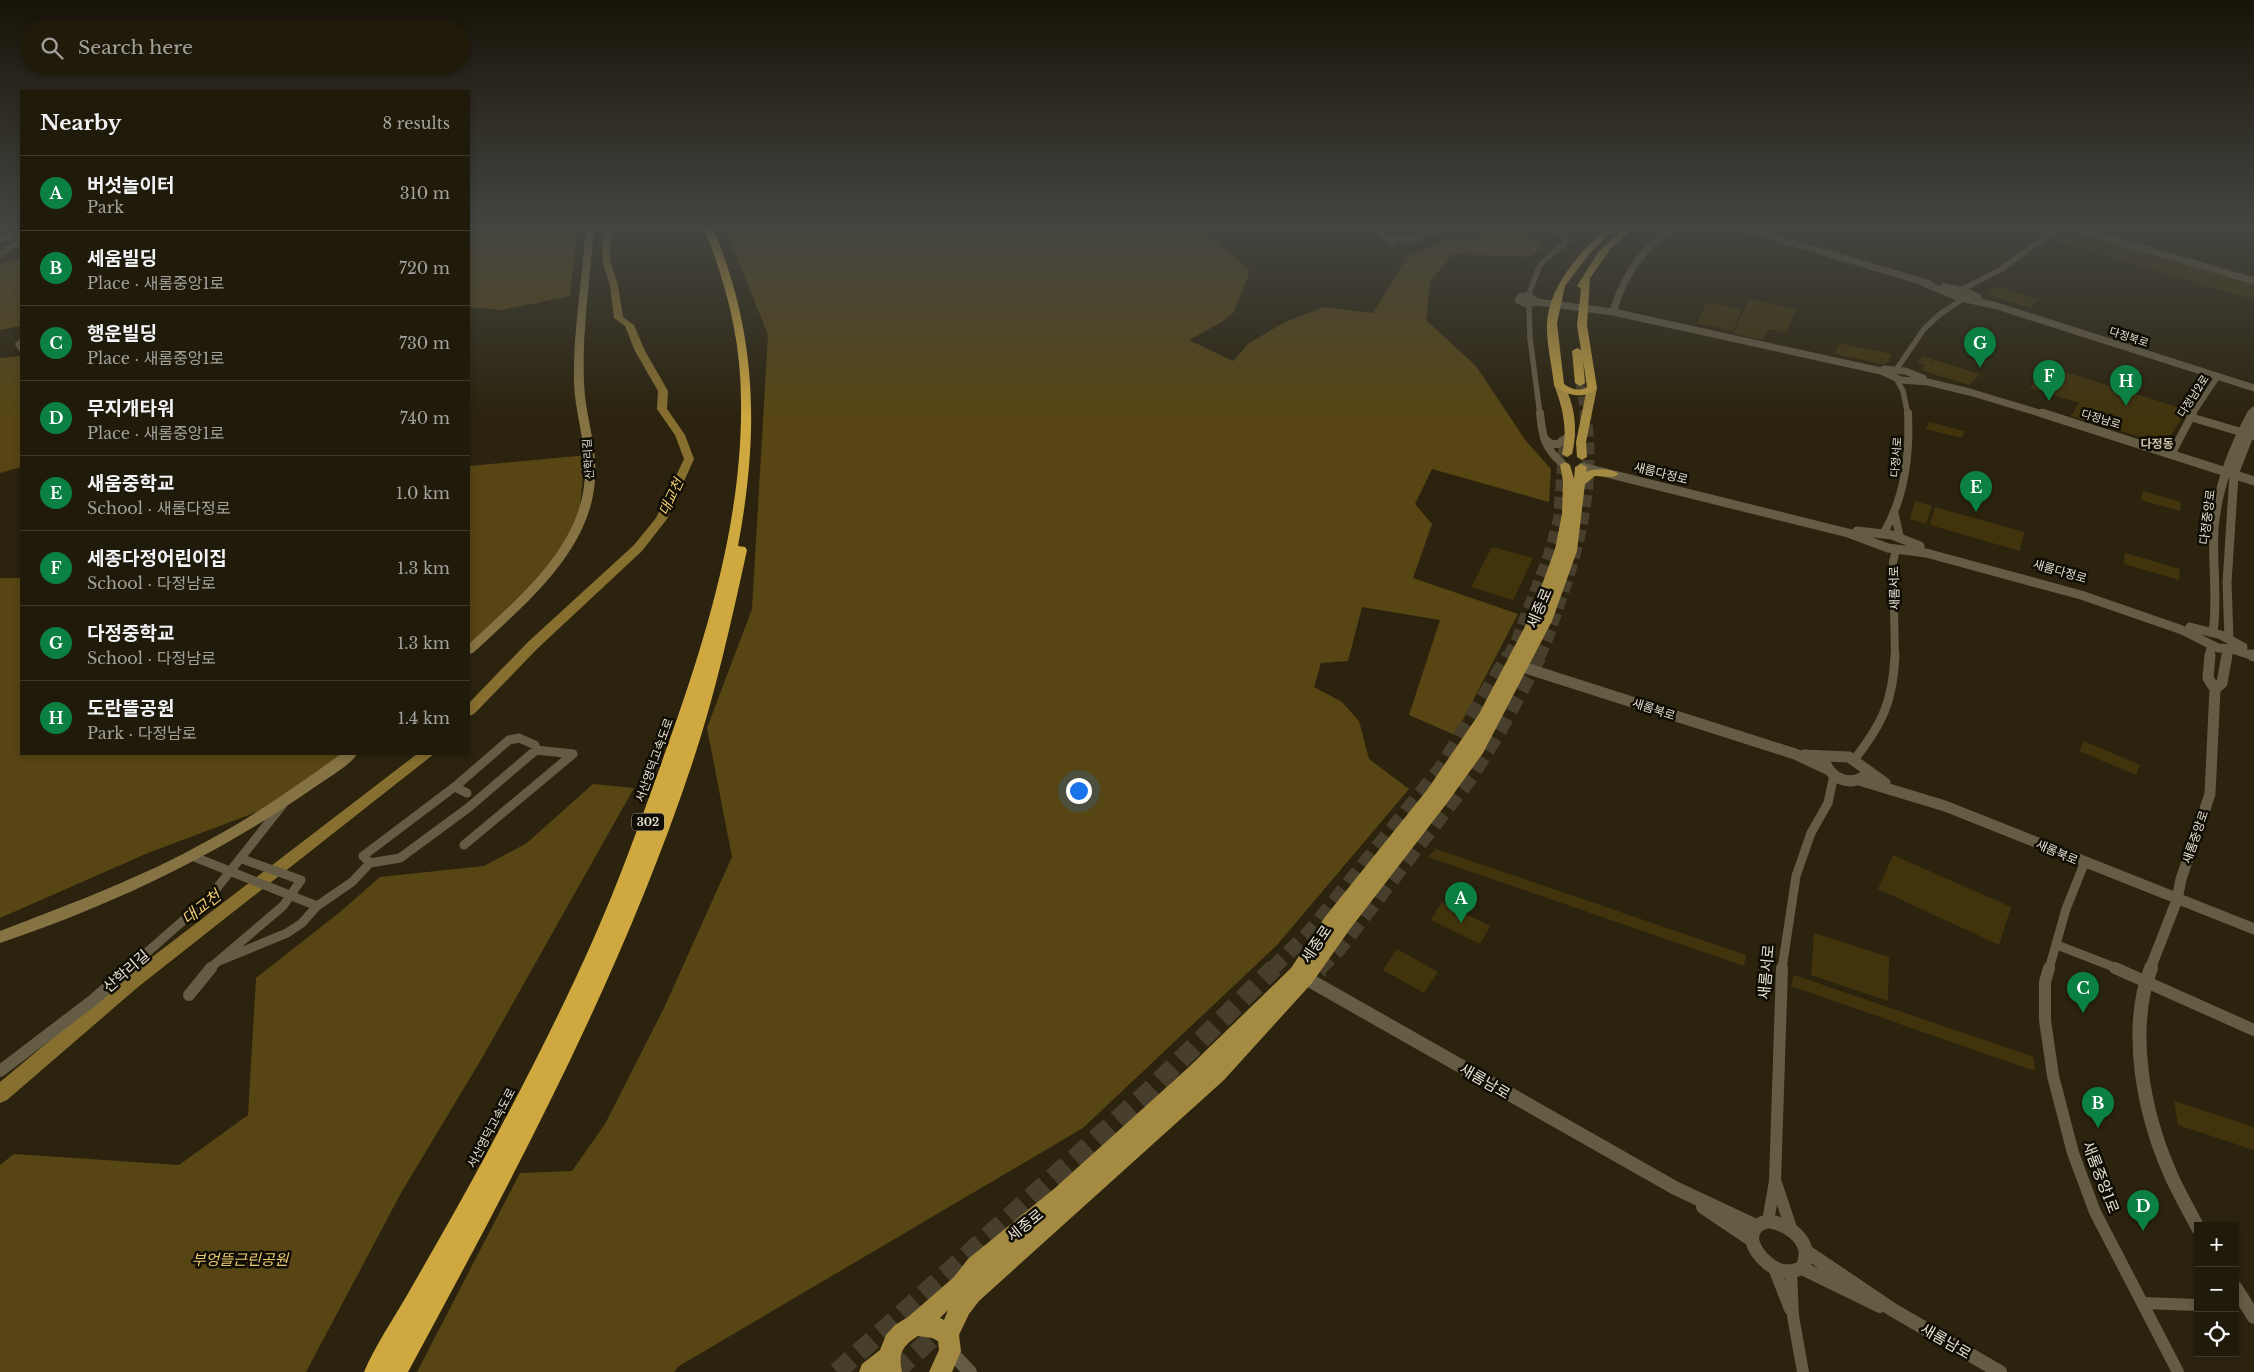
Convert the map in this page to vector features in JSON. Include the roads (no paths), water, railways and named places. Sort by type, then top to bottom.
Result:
[{"type":"highway","name":"서산영덕고속도로","points":[[376,1372],[453,1238],[533,1084],[602,940],[648,823],[693,700],[720,597],[739,506],[747,424],[745,366],[731,290]]},
{"type":"highway","name":"302","points":[[395,1372],[461,1253],[550,1082],[613,946],[664,821],[705,698],[732,595],[748,504],[755,423],[753,364],[741,290]]},
{"type":"highway","points":[[1560,290],[1552,323],[1563,383],[1566,390],[1582,393],[1592,388],[1582,325],[1585,290]]},
{"type":"highway","points":[[1580,383],[1574,330],[1574,309],[1581,290]]},
{"type":"main road","name":"산학리길","points":[[470,649],[514,607],[555,563],[570,540],[585,508],[590,479],[579,386],[579,353],[585,290]]},
{"type":"main road","name":"세종로","points":[[1518,666],[1546,621],[1569,559],[1580,482],[1574,461],[1572,435],[1563,383]]},
{"type":"main road","name":"세종로","points":[[940,1372],[961,1306],[984,1278],[1012,1256],[1217,1074],[1344,924],[1476,752],[1518,666],[1561,549],[1568,514],[1569,481],[1581,442],[1592,388]]},
{"type":"main road","points":[[1580,482],[1592,473],[1613,474]]},
{"type":"main road","name":"산학리길","points":[[0,937],[100,898],[192,856],[285,801],[349,755]]},
{"type":"main road","name":"세종로","points":[[870,1372],[890,1365],[894,1343],[903,1333],[916,1325],[961,1284],[975,1266],[1062,1195],[1301,975]]},
{"type":"main road","points":[[916,1325],[935,1327],[949,1343]]},
{"type":"street","points":[[1528,296],[1530,290]]},
{"type":"street","points":[[1537,302],[1536,299],[1528,296],[1520,296],[1518,300],[1530,304],[1537,302],[1613,312],[1619,290]]},
{"type":"street","name":"다정북로","points":[[1948,290],[2254,388]]},
{"type":"street","points":[[1954,304],[1955,292],[1961,290]]},
{"type":"street","points":[[1906,399],[1902,384],[1894,373],[1907,358],[1919,334],[1954,304],[1969,297],[1972,290]]},
{"type":"street","points":[[1530,304],[1530,338],[1543,444],[1574,461]]},
{"type":"street","name":"다정남로","points":[[1613,312],[1913,377],[2172,453],[2254,481]]},
{"type":"street","points":[[1906,399],[1908,385],[1913,377],[1907,358]]},
{"type":"street","name":"다정남2로","points":[[2172,453],[2190,417],[2218,376]]},
{"type":"street","name":"다정서로","points":[[1881,539],[1891,525],[1903,488],[1908,456],[1906,399]]},
{"type":"street","name":"다정중앙로","points":[[2248,434],[2254,410]]},
{"type":"street","points":[[2190,417],[2248,434]]},
{"type":"street","name":"다정중앙로","points":[[2209,638],[2214,543],[2230,472],[2254,424]]},
{"type":"street","points":[[1543,436],[1549,444],[1557,446],[1572,435]]},
{"type":"street","name":"새롬다정로","points":[[1574,461],[1613,474],[1848,533],[1881,539]]},
{"type":"street","name":"새롬다정로","points":[[1574,461],[1606,467],[1858,531],[1881,539]]},
{"type":"street","name":"다정중앙로","points":[[2230,472],[2227,582],[2230,645]]},
{"type":"street","points":[[1895,515],[1900,544]]},
{"type":"street","points":[[1881,539],[1900,544]]},
{"type":"street","points":[[1881,539],[1900,544]]},
{"type":"street","points":[[1881,539],[1893,562]]},
{"type":"street","name":"새롬다정로","points":[[1900,544],[2081,595],[2230,645]]},
{"type":"street","name":"새롬서로","points":[[1844,756],[1865,745],[1880,724],[1890,699],[1894,673],[1893,562],[1900,544]]},
{"type":"street","name":"새롬중앙로","points":[[2195,1222],[2170,1172],[2156,1135],[2144,1084],[2138,1039],[2146,980],[2177,900],[2181,879],[2210,794],[2215,689],[2208,678],[2209,638]]},
{"type":"street","points":[[2230,645],[2254,652]]},
{"type":"street","points":[[2230,645],[2254,656]]},
{"type":"street","name":"새롬중앙로","points":[[2215,689],[2222,683],[2230,645]]},
{"type":"street","name":"새롬북로","points":[[1518,666],[1795,754],[1835,774],[1895,788],[1957,810],[2084,864],[2254,929]]},
{"type":"street","points":[[370,863],[362,856],[455,787],[509,740],[519,738],[531,742],[536,745],[536,750]]},
{"type":"street","points":[[1854,760],[1865,745]]},
{"type":"street","points":[[219,961],[288,933],[302,923],[313,903],[340,892],[370,863],[400,858],[468,808],[536,750],[573,754],[464,845]]},
{"type":"street","name":"새롬북로","points":[[1795,754],[1844,756]]},
{"type":"street","points":[[1829,756],[1825,761],[1835,774]]},
{"type":"street","points":[[1844,756],[1854,760],[1863,769],[1895,788]]},
{"type":"street","points":[[1859,780],[1864,776],[1863,769]]},
{"type":"street","name":"새롬서로","points":[[1775,1181],[1780,984],[1788,923],[1796,876],[1812,833],[1828,802],[1835,774]]},
{"type":"street","points":[[455,787],[467,793]]},
{"type":"street","name":"산학리길","points":[[0,1071],[117,980],[209,898],[242,859],[285,801]]},
{"type":"street","points":[[192,856],[313,903]]},
{"type":"street","points":[[189,995],[202,976],[283,906],[301,880],[242,859]]},
{"type":"street","name":"새롬중앙1로","points":[[2084,864],[2066,909],[2045,982],[2045,1027],[2053,1076],[2073,1153],[2095,1212],[2178,1372]]},
{"type":"street","points":[[2057,945],[2146,980],[2254,1030]]},
{"type":"street","name":"새롬남로","points":[[1301,975],[1675,1188],[1759,1229]]},
{"type":"street","points":[[1775,1181],[1791,1228]]},
{"type":"street","points":[[1775,1181],[1759,1229],[1759,1256],[1774,1268],[1793,1316],[1803,1372]]},
{"type":"street","points":[[1759,1229],[1775,1221],[1791,1228],[1799,1235],[1807,1252],[1807,1258],[1797,1270],[1793,1316]]},
{"type":"street","name":"새롬남로","points":[[1807,1252],[1893,1310],[2000,1372]]},
{"type":"street","points":[[1774,1268],[1797,1270]]},
{"type":"street","name":"새롬남로","points":[[1797,1270],[1893,1310]]},
{"type":"street","points":[[2239,1294],[2248,1309]]},
{"type":"street","points":[[2143,1302],[2194,1305]]},
{"type":"street","points":[[949,1343],[970,1372]]},
{"type":"waterway","name":"대교천","points":[[470,710],[533,645],[638,548],[661,519],[689,459],[680,435],[662,409],[663,391],[640,351],[629,325],[619,318],[615,290]]},
{"type":"waterway","name":"대교천","points":[[0,1094],[132,982],[426,755]]},
{"type":"tunnel","points":[[1580,383],[1585,415]]},
{"type":"tunnel","points":[[1539,656],[1549,634],[1573,562],[1584,513],[1588,464],[1585,413]]},
{"type":"tunnel","points":[[1508,657],[1516,643],[1549,555],[1559,519],[1565,437]]},
{"type":"tunnel","points":[[1272,969],[1310,932],[1442,767],[1509,655]]},
{"type":"tunnel","points":[[1318,970],[1338,950],[1471,777],[1501,728],[1539,656]]},
{"type":"tunnel","points":[[837,1372],[1150,1090],[1274,968]]},
{"type":"tunnel","points":[[895,1372],[946,1325]]},
{"type":"place","name":"다정중학교","points":[[1980,368]]},
{"type":"place","name":"세종다정어린이집","points":[[2049,401]]},
{"type":"place","name":"도란뜰공원","points":[[2126,406]]},
{"type":"place","name":"새움중학교","points":[[1976,512]]},
{"type":"place","name":"버섯놀이터","points":[[1461,923]]},
{"type":"place","name":"행운빌딩","points":[[2083,1013]]},
{"type":"place","name":"세움빌딩","points":[[2098,1128]]},
{"type":"place","name":"무지개타워","points":[[2143,1231]]},
{"type":"district","name":"다정동","points":[[2157,443]]},
{"type":"park label","name":"부엉뜰근린공원","points":[[240,1259]]}]
